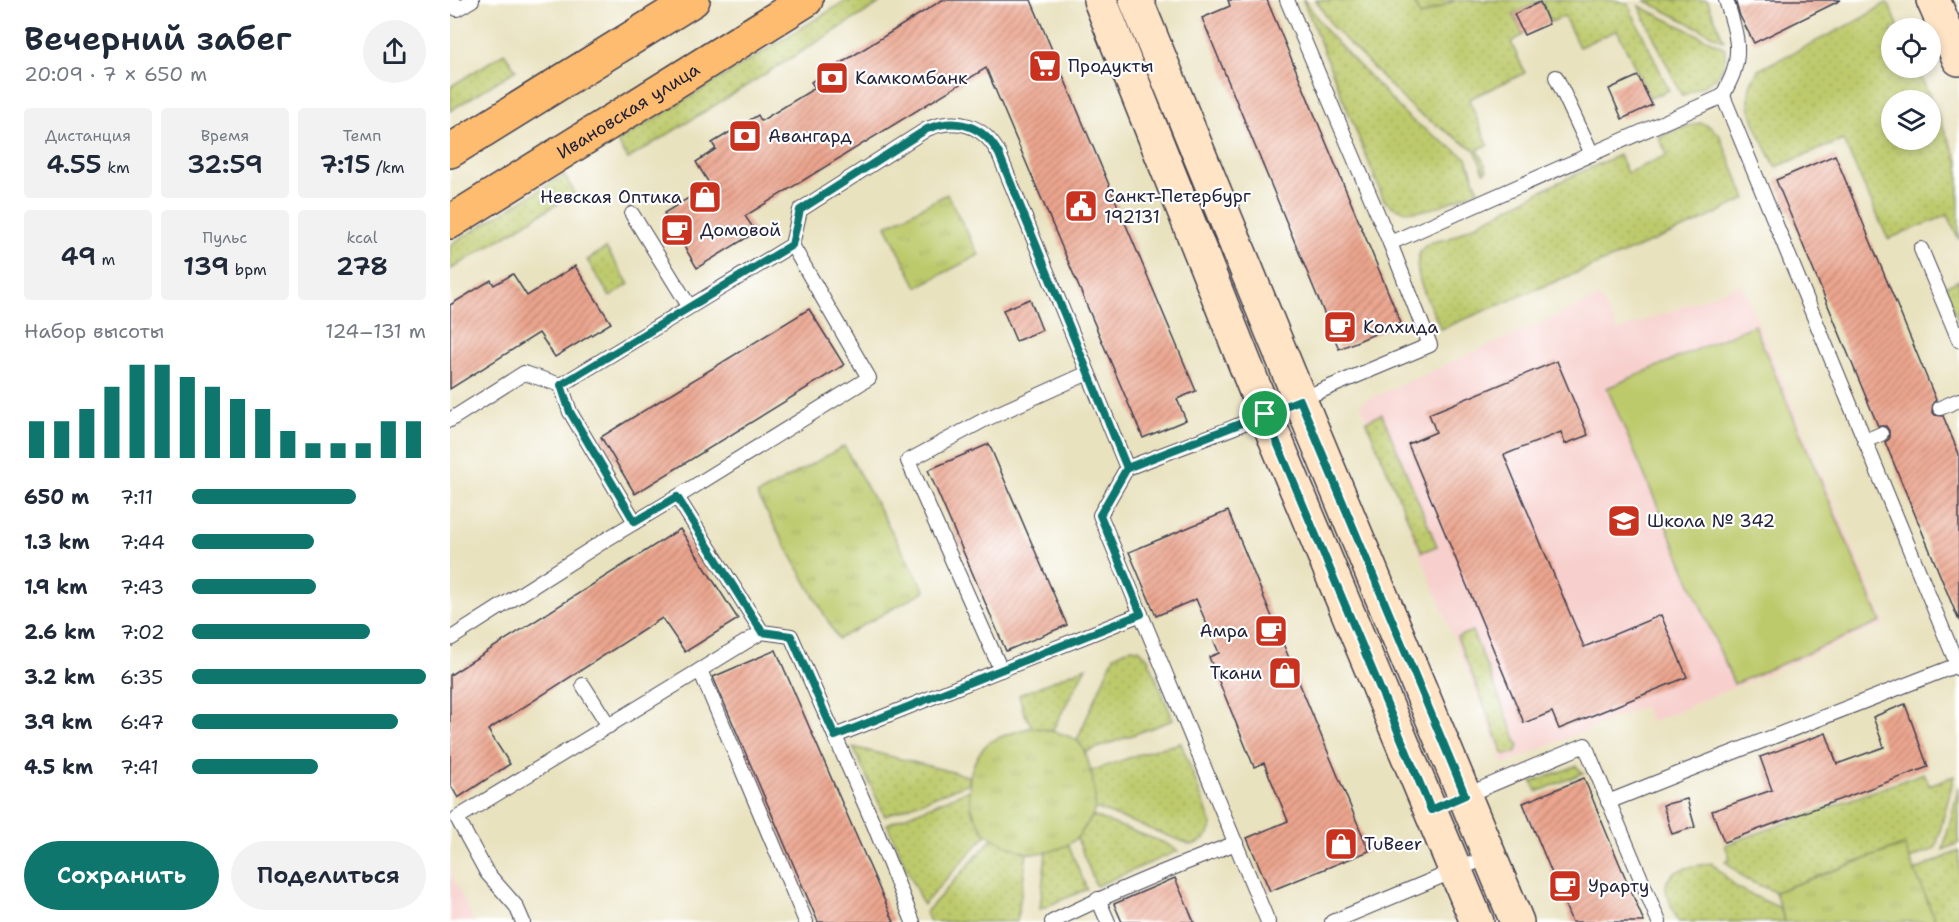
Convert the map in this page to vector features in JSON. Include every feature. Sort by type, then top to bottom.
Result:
[{"type":"main road","points":[[450,151],[693,0]]},
{"type":"main road","name":"Ивановская улица","points":[[450,222],[806,0]]},
{"type":"main road","points":[[1100,0],[1265,414],[1477,922]]},
{"type":"main road","points":[[1136,0],[1517,922]]},
{"type":"main road","points":[[1933,0],[1959,59]]},
{"type":"lane","points":[[451,0],[457,9],[472,0]]},
{"type":"lane","points":[[1268,922],[1100,515],[1127,468],[1300,400],[1430,345],[1390,243],[1287,0]]},
{"type":"lane","points":[[1390,243],[1722,96],[1734,69],[1738,49],[1726,0]]},
{"type":"lane","points":[[1556,77],[1592,154]]},
{"type":"lane","points":[[1608,802],[1958,667],[1722,96]]},
{"type":"lane","points":[[450,639],[869,378],[792,245],[800,210],[927,129],[943,123],[960,123],[982,133],[993,142],[1127,468]]},
{"type":"lane","points":[[632,214],[689,306]]},
{"type":"lane","points":[[450,420],[524,373],[561,385],[792,245]]},
{"type":"lane","points":[[1921,249],[1959,340]]},
{"type":"lane","points":[[1001,670],[908,461],[984,420],[1088,373]]},
{"type":"lane","points":[[561,385],[570,412],[635,522]]},
{"type":"lane","points":[[1940,408],[1959,400]]},
{"type":"lane","points":[[1865,441],[1881,434]]},
{"type":"lane","points":[[677,497],[762,632]]},
{"type":"lane","points":[[835,736],[1141,614]]},
{"type":"lane","points":[[523,922],[516,906],[487,873],[453,817],[609,726],[762,632],[791,636],[913,922]]},
{"type":"lane","points":[[700,670],[806,922]]},
{"type":"lane","points":[[583,685],[609,726]]},
{"type":"lane","points":[[1431,810],[1585,745],[1659,922]]},
{"type":"lane","points":[[1052,922],[1098,899],[1177,865],[1236,843]]},
{"type":"lane","points":[[1332,922],[1490,856]]},
{"type":"lane","points":[[1098,899],[1108,922]]},
{"type":"shaded area","name":"Школа № 342","points":[[1742,284],[1885,624],[1651,722],[1644,706],[1504,764],[1360,403],[1599,297],[1618,331]]},
{"type":"shaded area","points":[[450,838],[452,875],[474,922],[450,922]]},
{"type":"green space","points":[[847,0],[885,0],[628,159],[617,142]]},
{"type":"green space","points":[[1303,0],[1326,31],[1410,119],[1467,158],[1478,190],[1443,205],[1418,211],[1406,211],[1384,200]]},
{"type":"green space","points":[[1316,0],[1413,0],[1421,16],[1455,0],[1616,0],[1628,4],[1669,90],[1650,98],[1617,30],[1579,47],[1564,16],[1551,22],[1541,1],[1513,14],[1523,35],[1511,42],[1525,73],[1469,99],[1488,145],[1478,149],[1487,170],[1484,172],[1475,150],[1415,111],[1332,26]]},
{"type":"green space","points":[[1413,0],[1455,0],[1420,16]]},
{"type":"green space","points":[[1644,0],[1707,0],[1724,41]]},
{"type":"green space","points":[[1886,3],[1889,4],[1895,18],[1881,18],[1881,78],[1921,78],[1927,90],[1881,90],[1881,150],[1941,150],[1941,122],[1959,163],[1959,240],[1948,215],[1888,239],[1843,140],[1776,167],[1757,128],[1750,107],[1751,83],[1758,70],[1861,19]]},
{"type":"green space","points":[[1639,6],[1725,48],[1723,67],[1714,80],[1682,96]]},
{"type":"green space","points":[[504,53],[516,70],[450,111],[450,87]]},
{"type":"green space","points":[[1700,123],[1709,126],[1719,134],[1746,199],[1697,223],[1441,329],[1421,284],[1418,260],[1421,250],[1430,243],[1448,239],[1559,182],[1619,155],[1627,173],[1667,155],[1659,137]]},
{"type":"green space","points":[[564,175],[575,193],[450,270],[450,245]]},
{"type":"green space","points":[[947,194],[979,255],[917,287],[886,226]]},
{"type":"green space","points":[[606,248],[629,284],[610,297],[587,260]]},
{"type":"green space","points":[[1959,280],[1959,323],[1946,289],[1947,286]]},
{"type":"green space","points":[[1754,325],[1881,622],[1734,684],[1607,388]]},
{"type":"green space","points":[[1382,414],[1437,546],[1422,552],[1366,421]]},
{"type":"green space","points":[[844,446],[925,591],[838,639],[757,495]]},
{"type":"green space","points":[[1472,631],[1519,746],[1516,752],[1506,755],[1503,753],[1457,637]]},
{"type":"green space","points":[[1131,648],[1139,649],[1148,658],[1173,720],[1086,752],[1077,740],[1114,656]]},
{"type":"green space","points":[[1086,667],[1052,731],[1032,727],[1023,710],[1019,695]]},
{"type":"green space","points":[[1032,727],[1066,735],[1081,745],[1091,771],[1095,808],[1080,834],[1071,843],[1047,852],[1028,853],[987,834],[974,813],[969,790],[973,767],[985,746],[1000,737]]},
{"type":"green space","points":[[1181,743],[1212,825],[1210,833],[1203,840],[1192,845],[1095,808],[1091,771],[1149,751]]},
{"type":"green space","points":[[853,747],[969,776],[969,783],[885,816]]},
{"type":"green space","points":[[1576,766],[1583,773],[1537,792],[1532,782]]},
{"type":"green space","points":[[1924,773],[1929,785],[1954,776],[1936,847],[1930,851],[1909,859],[1903,845],[1775,892],[1745,879],[1725,861],[1730,858],[1725,845]]},
{"type":"green space","points":[[1959,787],[1959,843],[1943,850]]},
{"type":"green space","points":[[969,790],[972,812],[987,834],[923,905],[887,824]]},
{"type":"green space","points":[[1093,816],[1165,843],[1178,851],[1096,886],[1077,838]]},
{"type":"green space","points":[[993,838],[1027,853],[1017,922],[930,922],[926,912]]},
{"type":"green space","points":[[1068,844],[1087,889],[1040,909],[1046,852]]},
{"type":"green space","points":[[1904,845],[1935,920],[1931,922],[1785,922],[1775,892]]},
{"type":"green space","points":[[1959,851],[1959,922],[1931,922],[1934,921],[1914,871]]},
{"type":"green space","points":[[1712,863],[1737,888],[1780,908],[1785,922],[1678,922],[1667,894],[1666,885],[1669,879],[1688,867]]},
{"type":"building","points":[[942,0],[1031,0],[1196,391],[1177,399],[1186,420],[1143,438],[986,68],[745,216],[756,232],[697,268],[664,213],[710,185],[696,162],[716,149],[712,143],[758,115],[761,121],[815,88],[811,82]]},
{"type":"building","points":[[1228,0],[1267,0],[1401,323],[1339,349],[1202,18],[1230,6]]},
{"type":"building","points":[[1735,0],[1841,0],[1754,43],[1740,16]]},
{"type":"building","points":[[1540,2],[1549,24],[1524,35],[1514,14]]},
{"type":"building","points":[[1638,76],[1652,105],[1622,119],[1609,89]]},
{"type":"building","points":[[1835,155],[1936,400],[1932,411],[1935,415],[1943,416],[1959,454],[1959,621],[1885,442],[1889,439],[1889,431],[1886,426],[1878,426],[1776,180]]},
{"type":"building","points":[[575,266],[611,323],[555,357],[539,333],[450,389],[450,305],[491,280],[494,285],[513,274],[527,296]]},
{"type":"building","points":[[1030,299],[1042,330],[1016,341],[1003,310]]},
{"type":"building","points":[[809,309],[844,365],[635,494],[601,437]]},
{"type":"building","points":[[1557,361],[1588,435],[1565,444],[1561,432],[1504,455],[1584,647],[1661,615],[1687,677],[1559,729],[1552,712],[1524,723],[1408,444],[1436,432],[1429,414]]},
{"type":"building","points":[[989,444],[1067,625],[1006,651],[928,470]]},
{"type":"building","points":[[1228,511],[1369,851],[1270,891],[1247,838],[1288,821],[1264,763],[1254,767],[1209,657],[1219,653],[1196,599],[1156,616],[1129,552]]},
{"type":"building","points":[[680,529],[738,619],[685,652],[662,618],[488,730],[510,764],[458,798],[450,784],[450,675]]},
{"type":"building","points":[[776,650],[894,922],[818,922],[713,677]]},
{"type":"building","points":[[1905,704],[1928,767],[1724,842],[1712,811],[1772,790],[1760,757],[1826,733],[1837,764],[1884,747],[1873,717]]},
{"type":"building","points":[[1584,778],[1644,922],[1572,922],[1523,803]]},
{"type":"building","points":[[1687,799],[1695,827],[1672,834],[1663,805]]},
{"type":"building","points":[[1175,878],[1194,922],[1122,922],[1114,904]]},
{"type":"place","name":"Продукты","points":[[1045,66]]},
{"type":"place","name":"Камкомбанк","points":[[832,78]]},
{"type":"place","name":"Авангард","points":[[745,136]]},
{"type":"place","name":"Невская Оптика","points":[[705,197]]},
{"type":"place","name":"Санкт-Петербург 192131","points":[[1081,206]]},
{"type":"place","name":"Домовой","points":[[677,230]]},
{"type":"place","name":"Колхида","points":[[1340,327]]},
{"type":"place","name":"Школа № 342","points":[[1624,521]]},
{"type":"place","name":"Амра","points":[[1271,631]]},
{"type":"place","name":"Ткани","points":[[1285,673]]},
{"type":"place","name":"TuBeer","points":[[1341,844]]},
{"type":"place","name":"Урарту","points":[[1565,886]]},
{"type":"route","points":[[1265,414],[1127,468],[999,154],[993,142],[982,133],[960,123],[943,123],[927,129],[800,210],[792,245],[561,385],[570,412],[635,522],[677,497],[762,632],[791,636],[835,736],[1141,614],[1100,515],[1127,468],[1232,428],[1265,414],[1431,810],[1465,795],[1300,400],[1265,414]]}]
